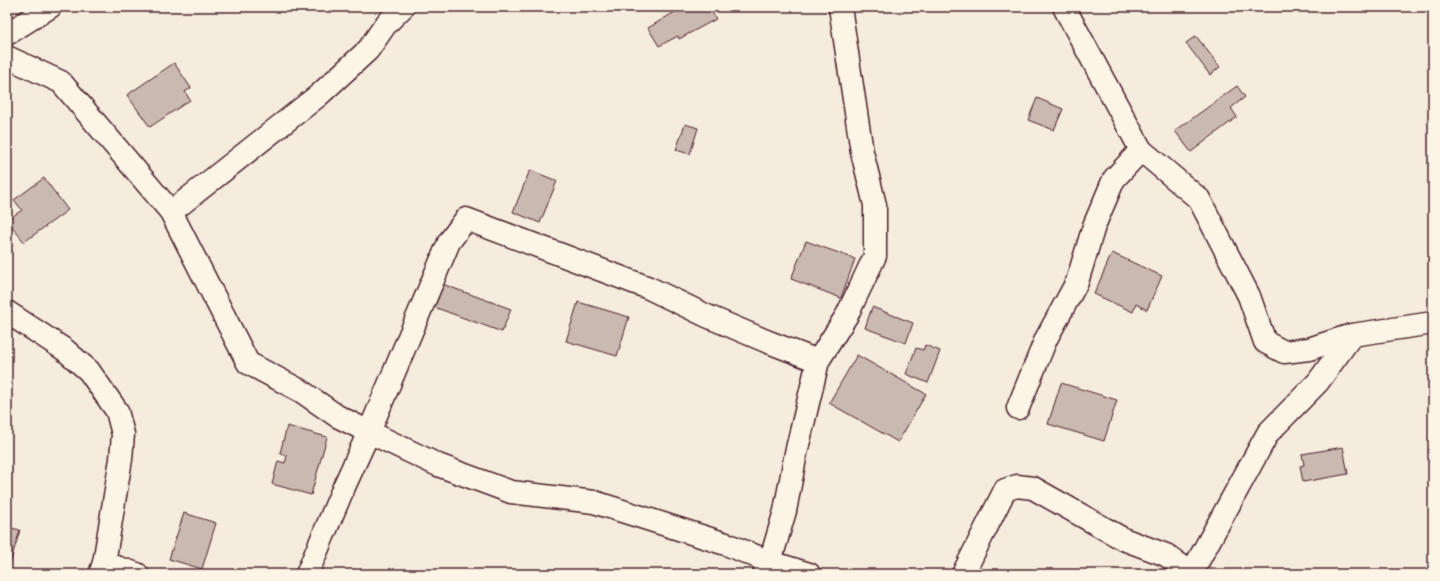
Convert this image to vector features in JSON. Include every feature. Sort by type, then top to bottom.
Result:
[{"type":"street","points":[[7,34],[50,7]]},
{"type":"street","points":[[171,212],[319,95],[368,50],[386,24],[403,7]]},
{"type":"street","points":[[767,568],[785,511],[796,453],[818,360],[847,315],[875,256],[875,205],[862,152],[840,7]]},
{"type":"street","points":[[1070,9],[1141,150],[1199,199],[1249,296],[1264,342],[1284,352],[1309,349],[1352,335],[1433,324]]},
{"type":"street","points":[[7,57],[61,82],[171,212],[248,363],[301,391],[337,416],[438,465],[511,492],[594,502],[726,544],[767,568],[809,574]]},
{"type":"street","points":[[1018,408],[1046,339],[1077,282],[1094,226],[1114,179],[1141,150]]},
{"type":"street","points":[[307,574],[449,242],[466,219],[649,288],[729,326],[818,360]]},
{"type":"street","points":[[7,312],[65,350],[89,371],[117,412],[123,434],[121,459],[102,569],[136,574]]},
{"type":"street","points":[[963,574],[1005,490],[1018,486],[1033,488],[1123,539],[1166,555],[1191,574],[1268,433],[1318,382],[1352,335]]},
{"type":"building","points":[[683,7],[709,7],[716,19],[679,39],[678,36],[659,46],[648,28]]},
{"type":"building","points":[[1196,36],[1220,67],[1210,75],[1186,43]]},
{"type":"building","points":[[174,63],[191,88],[185,92],[190,100],[150,127],[127,95]]},
{"type":"building","points":[[1237,86],[1245,97],[1231,108],[1237,117],[1191,152],[1175,131]]},
{"type":"building","points":[[1037,98],[1063,109],[1054,130],[1028,120]]},
{"type":"building","points":[[685,124],[698,128],[690,154],[676,150]]},
{"type":"building","points":[[530,170],[557,181],[540,223],[513,212]]},
{"type":"building","points":[[44,178],[68,210],[24,242],[7,220],[22,210],[14,200]]},
{"type":"building","points":[[806,241],[855,259],[841,298],[791,279]]},
{"type":"building","points":[[1112,253],[1162,276],[1147,310],[1136,304],[1133,312],[1094,294]]},
{"type":"building","points":[[442,284],[511,309],[502,332],[434,307]]},
{"type":"building","points":[[578,302],[629,317],[617,356],[566,341]]},
{"type":"building","points":[[872,307],[913,323],[906,343],[865,328]]},
{"type":"building","points":[[925,345],[940,351],[928,383],[906,374],[916,348],[923,350]]},
{"type":"building","points":[[857,355],[926,394],[898,442],[829,403]]},
{"type":"building","points":[[1061,383],[1117,400],[1104,441],[1048,424]]},
{"type":"building","points":[[287,426],[327,437],[311,495],[272,484],[278,461],[285,463],[287,456],[280,453]]},
{"type":"building","points":[[1343,447],[1348,474],[1303,482],[1300,466],[1304,465],[1302,454]]},
{"type":"building","points":[[184,513],[216,523],[202,569],[169,559]]},
{"type":"building","points":[[7,527],[20,530],[8,570],[7,570]]}]
